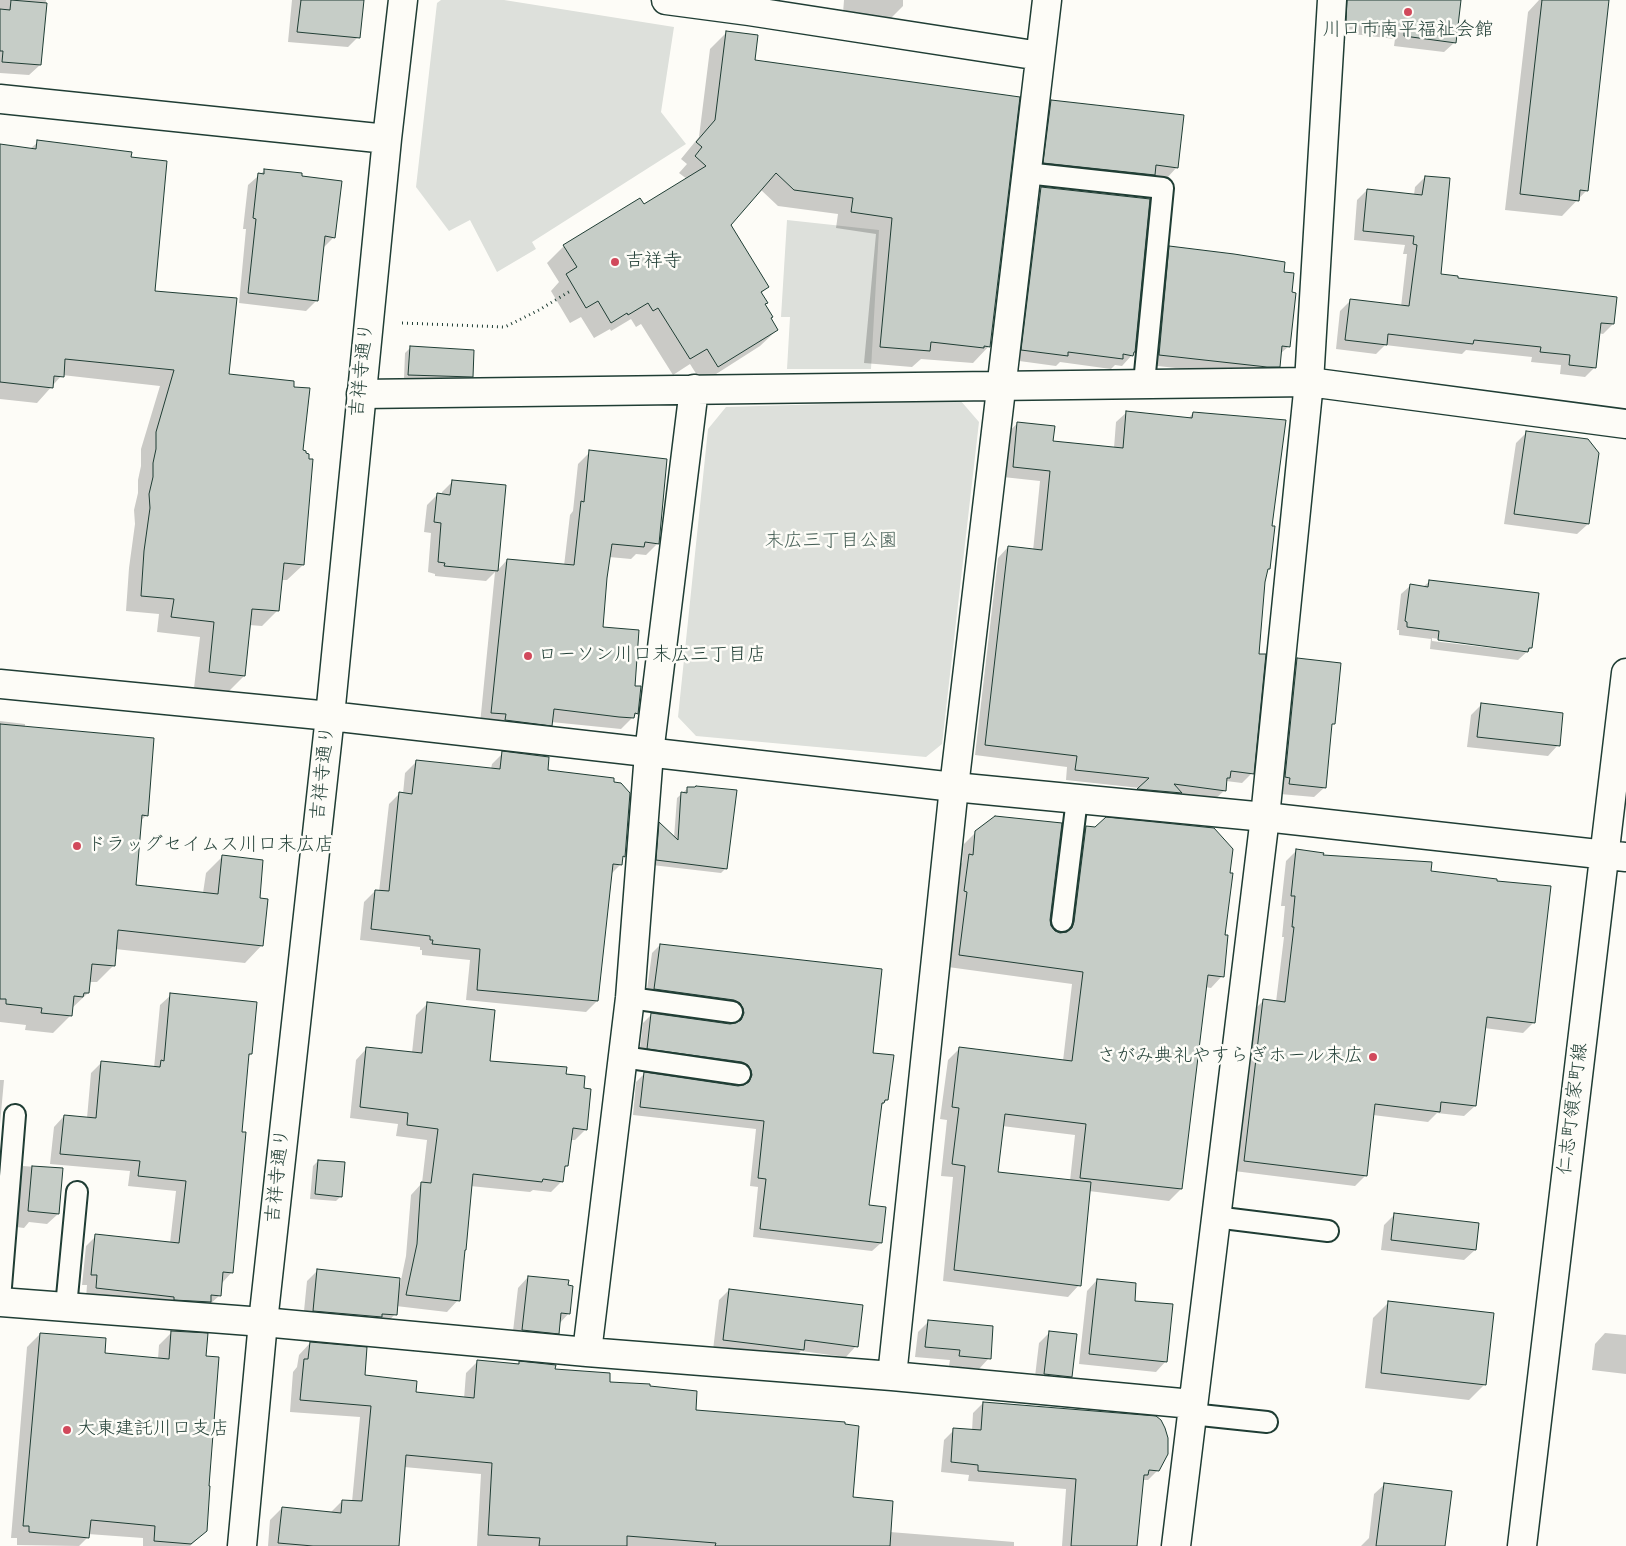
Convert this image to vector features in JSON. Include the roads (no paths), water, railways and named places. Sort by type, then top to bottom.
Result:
[{"type":"street","name":"吉祥寺通り","points":[[242,1546],[263,1322],[330,716],[361,394],[403,0]]},
{"type":"street","points":[[666,0],[749,5],[1040,56]]},
{"type":"street","points":[[892,1376],[954,787],[1047,0]]},
{"type":"street","points":[[1176,1546],[1264,817],[1309,382],[1332,0]]},
{"type":"street","points":[[0,99],[387,139]]},
{"type":"street","points":[[361,394],[1001,384],[1309,382],[1626,424]]},
{"type":"street","points":[[587,1352],[630,998],[649,753],[694,388]]},
{"type":"street","name":"仁志町領家町線","points":[[1522,1546],[1615,855],[1626,673]]},
{"type":"street","points":[[0,684],[330,716],[954,787],[1264,817],[1615,855]]},
{"type":"street","points":[[0,1300],[587,1352],[892,1376],[1192,1409]]},
{"type":"lane","points":[[1026,173],[1163,188],[1144,383]]},
{"type":"lane","points":[[1062,921],[1077,799]]},
{"type":"lane","points":[[630,998],[732,1012]]},
{"type":"lane","points":[[622,1057],[740,1074]]},
{"type":"lane","points":[[0,1300],[15,1116]]},
{"type":"lane","points":[[66,1307],[77,1192]]},
{"type":"lane","points":[[1215,1217],[1328,1231]]},
{"type":"lane","points":[[1192,1409],[1267,1422]]},
{"type":"place","name":"川口市南平福祉会館","points":[[1408,12]]},
{"type":"place","name":"吉祥寺","points":[[615,262]]},
{"type":"place","name":"ローソン川口末広三丁目店","points":[[528,656]]},
{"type":"place","name":"ドラッグセイムス川口末広店","points":[[77,846]]},
{"type":"place","name":"さがみ典礼やすらぎホール末広","points":[[1373,1057]]},
{"type":"place","name":"大東建託川口支店","points":[[67,1430]]},
{"type":"park label","name":"末広三丁目公園","points":[[831,542]]}]
